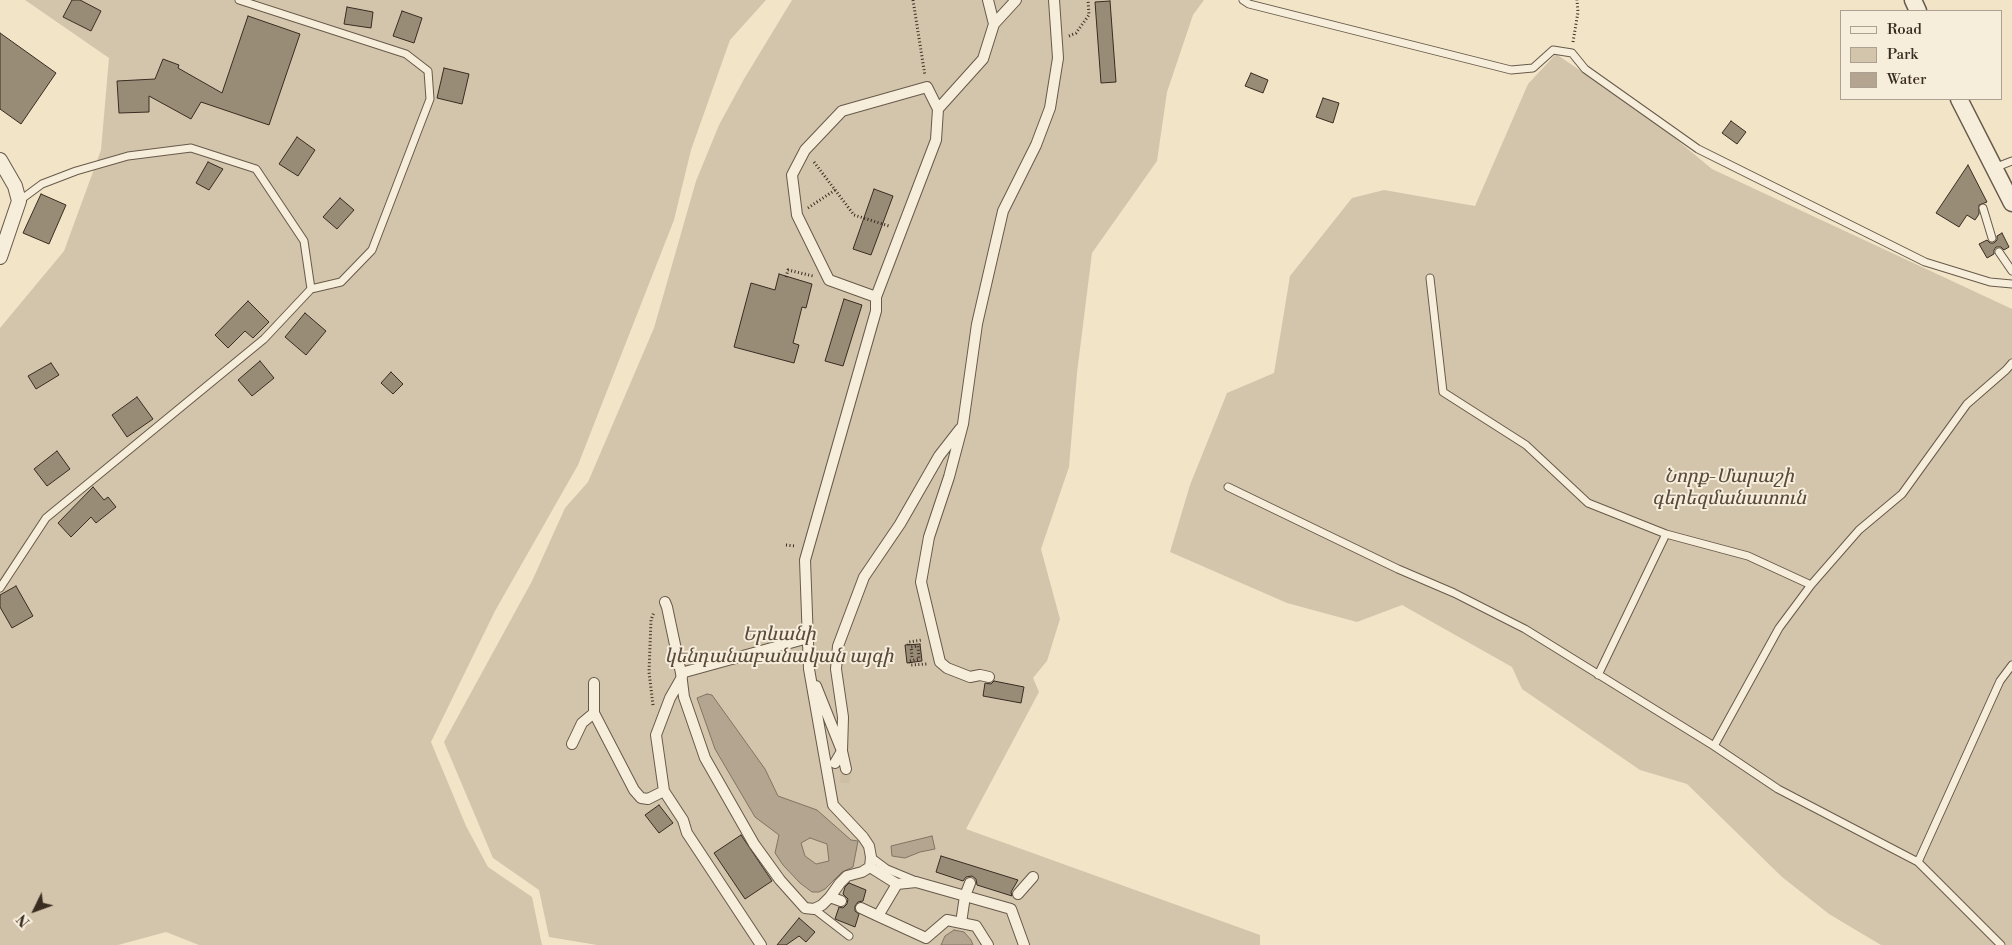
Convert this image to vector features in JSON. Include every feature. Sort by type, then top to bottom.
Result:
[{"type":"street","points":[[988,0],[994,24]]},
{"type":"street","points":[[938,109],[983,59],[994,24],[1016,0]]},
{"type":"street","points":[[989,677],[980,675],[970,677],[947,668],[940,662],[921,582],[929,537],[949,477],[963,424],[977,324],[1003,211],[1036,145],[1050,108],[1058,58],[1054,0]]},
{"type":"street","points":[[876,297],[828,280],[797,215],[792,175],[805,150],[842,111],[927,87],[938,109],[936,140],[876,297],[876,310],[805,560],[809,669],[833,805],[863,837],[869,846],[871,862],[894,882],[916,882],[1011,909]]},
{"type":"street","points":[[1960,100],[2012,203]]},
{"type":"street","points":[[0,160],[15,186],[19,201],[0,257]]},
{"type":"street","points":[[835,763],[842,751],[842,717],[836,669],[838,646],[864,576],[900,524],[939,456],[963,424]]},
{"type":"street","points":[[665,602],[668,607],[684,697],[705,758],[754,844],[780,880],[805,908],[814,909],[830,898],[847,876],[862,872],[871,862]]},
{"type":"street","points":[[760,945],[687,833],[683,820],[664,791],[656,735],[681,675],[808,638]]},
{"type":"street","points":[[809,669],[842,751],[846,769]]},
{"type":"street","points":[[594,684],[594,713],[634,790],[641,798],[648,799],[664,791]]},
{"type":"street","points":[[572,744],[582,723],[594,713]]},
{"type":"street","points":[[1024,945],[1011,909],[1016,893],[1033,877]]},
{"type":"street","points":[[878,916],[894,882]]},
{"type":"street","points":[[961,923],[965,896],[970,883]]},
{"type":"street","points":[[830,898],[841,901]]},
{"type":"street","points":[[861,908],[928,941],[947,920],[976,926],[988,945]]},
{"type":"lane","points":[[0,588],[46,518],[264,339],[310,289],[340,282],[372,250],[430,99],[428,71],[406,54],[239,0]]},
{"type":"lane","points":[[1243,0],[1249,4],[1511,70],[1533,68],[1553,50],[1572,53],[1585,69],[1698,150],[1925,262],[1990,282],[2012,284]]},
{"type":"lane","points":[[19,201],[42,184],[76,170],[128,156],[191,148],[256,169],[304,241],[310,289]]},
{"type":"lane","points":[[1994,168],[2012,161]]},
{"type":"lane","points":[[1983,208],[1992,238]]},
{"type":"lane","points":[[1999,252],[2012,271]]},
{"type":"lane","points":[[1430,278],[1443,392],[1526,445],[1588,503],[1666,534],[1748,556],[1811,585]]},
{"type":"lane","points":[[1714,746],[1779,628],[1811,585],[1859,530],[1902,494],[1967,404],[2012,363]]},
{"type":"lane","points":[[1228,487],[1525,629],[1714,746],[1778,789],[1918,862],[2001,945]]},
{"type":"lane","points":[[1598,674],[1666,534]]},
{"type":"lane","points":[[1918,862],[2000,681],[2012,665]]},
{"type":"lane","points":[[871,862],[916,882]]},
{"type":"lane","points":[[814,909],[849,936]]},
{"type":"path","points":[[914,0],[927,87]]},
{"type":"path","points":[[1056,41],[1076,33],[1089,15],[1088,0]]},
{"type":"path","points":[[1572,53],[1578,12],[1577,0]]},
{"type":"path","points":[[805,150],[854,215],[902,230]]},
{"type":"path","points":[[797,215],[835,190]]},
{"type":"path","points":[[786,276],[788,270],[828,280]]},
{"type":"path","points":[[786,545],[798,547]]},
{"type":"path","points":[[653,708],[649,672],[651,620],[657,603],[665,602]]},
{"type":"path","points":[[911,660],[920,660],[918,646],[911,647],[911,660],[911,665],[940,662]]},
{"type":"green space","points":[[25,0],[766,0],[730,40],[691,150],[674,220],[578,465],[495,611],[431,742],[466,826],[488,867],[532,897],[542,945],[199,945],[166,932],[118,945],[0,945],[0,328],[64,251],[101,150],[109,58]]},
{"type":"green space","name":"Երևանի կենդանաբանական այգի","points":[[792,0],[1204,0],[1193,15],[1167,92],[1157,161],[1092,253],[1077,373],[1069,467],[1041,549],[1060,619],[1047,661],[1033,678],[1039,692],[966,829],[1260,935],[1260,945],[597,945],[549,937],[539,890],[493,858],[444,742],[532,581],[565,508],[588,482],[654,328],[696,181],[719,125],[744,79]]},
{"type":"green space","name":"Նորք-Մարաշի գերեզմանատուն","points":[[1556,54],[1653,120],[1712,169],[2012,309],[2012,945],[1881,945],[1829,914],[1782,877],[1687,784],[1640,770],[1522,689],[1512,667],[1402,605],[1357,622],[1287,603],[1170,552],[1190,485],[1227,393],[1274,373],[1290,276],[1352,198],[1384,190],[1475,206],[1528,84]]},
{"type":"water","points":[[707,694],[712,695],[765,769],[778,796],[817,810],[851,840],[858,841],[853,867],[842,872],[825,889],[819,892],[812,892],[800,883],[783,865],[775,853],[779,835],[755,817],[715,749],[697,698]],"holes":[[[810,838],[827,844],[829,861],[816,864],[805,856],[801,843]]]},
{"type":"water","points":[[932,836],[935,849],[905,858],[892,856],[891,846]]},
{"type":"water","points":[[954,930],[964,932],[973,945],[941,945],[945,936]]},
{"type":"building","points":[[72,0],[80,0],[101,11],[91,31],[63,17]]},
{"type":"building","points":[[1110,1],[1116,82],[1101,83],[1095,2]]},
{"type":"building","points":[[347,7],[373,12],[371,28],[344,24]]},
{"type":"building","points":[[402,11],[422,18],[414,43],[393,36]]},
{"type":"building","points":[[248,16],[300,34],[269,125],[201,102],[191,119],[149,96],[149,112],[119,113],[117,81],[155,79],[163,59],[179,65],[178,68],[222,93]]},
{"type":"building","points":[[0,33],[56,73],[21,124],[0,109]]},
{"type":"building","points":[[444,68],[469,74],[462,104],[437,98]]},
{"type":"building","points":[[1251,73],[1268,80],[1263,93],[1245,86]]},
{"type":"building","points":[[1323,98],[1339,103],[1333,123],[1316,117]]},
{"type":"building","points":[[1731,121],[1746,132],[1737,144],[1722,133]]},
{"type":"building","points":[[297,137],[315,150],[298,176],[279,164]]},
{"type":"building","points":[[208,162],[223,169],[209,190],[196,183]]},
{"type":"building","points":[[1968,165],[1987,202],[1979,205],[1979,214],[1975,220],[1967,215],[1959,227],[1936,213]]},
{"type":"building","points":[[874,189],[893,196],[871,255],[853,249]]},
{"type":"building","points":[[41,194],[66,205],[49,244],[23,233]]},
{"type":"building","points":[[340,198],[354,210],[337,229],[323,217]]},
{"type":"building","points":[[2002,233],[2009,247],[2004,250],[2001,247],[1996,247],[1994,254],[1987,258],[1979,244],[1987,240],[1990,243],[1994,243],[1997,240],[1997,236]]},
{"type":"building","points":[[779,274],[812,284],[806,308],[802,307],[793,343],[799,345],[794,363],[734,347],[751,283],[775,290]]},
{"type":"building","points":[[844,299],[862,305],[843,366],[825,361]]},
{"type":"building","points":[[248,301],[269,322],[253,338],[245,331],[228,348],[215,335]]},
{"type":"building","points":[[305,313],[326,331],[306,355],[285,337]]},
{"type":"building","points":[[260,361],[274,378],[252,396],[238,380]]},
{"type":"building","points":[[51,363],[59,375],[36,389],[28,376]]},
{"type":"building","points":[[391,372],[403,384],[393,394],[381,383]]},
{"type":"building","points":[[137,397],[153,419],[127,437],[112,415]]},
{"type":"building","points":[[57,451],[70,469],[47,486],[34,469]]},
{"type":"building","points":[[93,487],[104,500],[108,497],[116,507],[96,523],[91,517],[71,537],[58,523]]},
{"type":"building","points":[[16,586],[33,616],[12,628],[0,607],[0,595]]},
{"type":"building","points":[[920,644],[922,661],[907,663],[905,645]]},
{"type":"building","points":[[994,681],[1024,687],[1021,703],[983,696],[985,683],[991,684]]},
{"type":"building","points":[[659,805],[673,823],[659,833],[645,815]]},
{"type":"building","points":[[741,835],[772,881],[745,899],[714,853]]},
{"type":"building","points":[[941,856],[1018,880],[1011,892],[1012,896],[977,885],[976,879],[972,876],[966,877],[963,881],[936,872]]},
{"type":"building","points":[[849,883],[866,890],[863,901],[858,902],[855,906],[855,911],[859,914],[855,927],[835,919],[839,907],[843,908],[847,904],[848,899],[843,894],[845,887]]},
{"type":"building","points":[[799,918],[815,932],[806,942],[799,936],[786,945],[777,945]]},
{"type":"tunnel","points":[[845,783],[846,769]]}]
